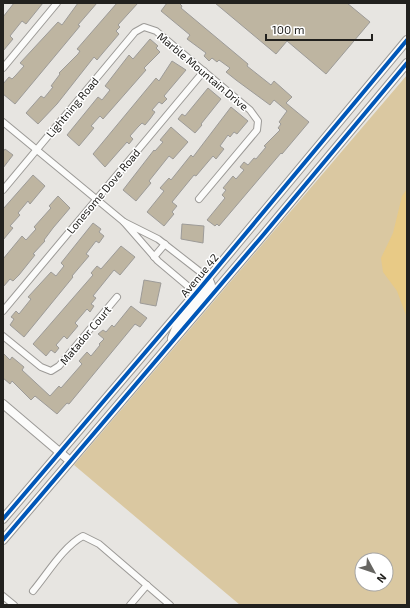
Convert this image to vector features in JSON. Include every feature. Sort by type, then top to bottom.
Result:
[{"type":"street","points":[[3,68],[57,3]]},
{"type":"street","name":"Marble Mountain Drive","points":[[144,27],[156,31],[250,110],[258,121],[257,130],[199,199]]},
{"type":"street","name":"Lightning Road","points":[[3,190],[135,32],[144,27]]},
{"type":"street","name":"Avenue 42","points":[[3,519],[196,293],[407,40]]},
{"type":"street","name":"Avenue 42","points":[[3,540],[407,63]]},
{"type":"street","name":"Lonesome Dove Road","points":[[3,311],[204,71]]},
{"type":"street","points":[[3,122],[124,222],[165,244],[208,278],[212,285],[177,326],[168,346]]},
{"type":"street","points":[[124,222],[154,257],[196,293]]},
{"type":"street","points":[[154,257],[165,244]]},
{"type":"street","name":"Matador Court","points":[[3,336],[41,368],[51,371],[60,366],[117,297]]},
{"type":"street","points":[[3,404],[70,461]]},
{"type":"street","points":[[33,591],[68,548],[76,540],[83,536],[99,544],[170,605]]},
{"type":"street","points":[[130,605],[147,585]]},
{"type":"street","points":[[3,596],[14,605]]},
{"type":"shaded area","points":[[407,75],[407,605],[240,605],[74,465]]},
{"type":"shaded area","points":[[407,189],[407,318],[397,291],[383,272],[381,258],[393,233],[402,196]]},
{"type":"building","points":[[14,3],[43,3],[26,24],[22,21],[10,36],[13,39],[3,51],[3,17]]},
{"type":"building","points":[[78,3],[97,3],[78,25],[80,26],[15,104],[3,94],[3,84],[9,77],[12,79],[16,75],[24,66],[20,63],[58,22],[62,25]]},
{"type":"building","points":[[117,3],[138,3],[118,25],[120,27],[116,31],[119,34],[97,60],[94,57],[57,104],[38,124],[26,113],[41,96],[44,98],[53,87],[51,86],[60,74],[59,73],[78,54],[80,51],[77,49]]},
{"type":"building","points":[[167,3],[179,3],[182,6],[181,8],[248,64],[247,66],[271,85],[274,81],[292,97],[286,103],[309,122],[219,226],[217,224],[215,226],[207,220],[225,198],[222,195],[226,190],[223,188],[233,176],[236,179],[244,170],[240,167],[244,162],[248,165],[254,158],[256,159],[266,147],[264,146],[280,130],[278,128],[281,124],[279,122],[287,111],[274,100],[270,105],[236,80],[226,72],[230,68],[219,60],[217,62],[212,58],[209,61],[204,56],[206,53],[187,39],[190,35],[161,11]]},
{"type":"building","points":[[215,3],[347,3],[370,22],[326,74],[287,41],[276,54]]},
{"type":"building","points":[[150,39],[158,46],[156,48],[160,52],[144,68],[146,70],[103,119],[100,116],[91,126],[94,128],[79,146],[67,135],[98,97],[102,100],[110,90],[105,86],[129,55],[133,59]]},
{"type":"building","points":[[172,61],[186,70],[164,96],[167,99],[162,104],[159,102],[152,110],[155,112],[150,119],[145,125],[142,123],[138,127],[130,136],[133,139],[129,144],[127,142],[105,167],[93,154],[156,78],[159,81]]},
{"type":"building","points":[[208,88],[221,99],[195,133],[178,119],[182,114],[185,116]]},
{"type":"building","points":[[231,107],[248,121],[237,134],[234,132],[230,137],[228,135],[220,146],[224,149],[216,159],[213,156],[196,176],[194,175],[172,202],[177,206],[172,212],[174,214],[164,226],[147,212],[164,191],[160,188],[169,178],[171,180],[191,155],[193,157]]},
{"type":"building","points":[[171,127],[188,142],[173,159],[169,156],[149,181],[151,183],[136,201],[123,190],[154,150],[155,151],[163,142],[160,140]]},
{"type":"building","points":[[5,149],[13,155],[3,168],[3,152]]},
{"type":"building","points":[[33,175],[45,186],[30,204],[28,201],[18,213],[20,215],[10,226],[13,228],[3,240],[3,209]]},
{"type":"building","points":[[58,196],[70,208],[53,228],[44,240],[45,241],[33,254],[35,255],[19,275],[13,281],[10,279],[3,287],[3,259],[22,236],[26,240],[36,229],[34,227],[51,208],[49,206]]},
{"type":"building","points":[[93,223],[101,229],[99,232],[104,236],[99,243],[96,241],[86,254],[89,256],[24,337],[10,325],[14,319],[11,317],[16,311],[19,314],[31,299],[28,297],[51,272],[56,276],[64,266],[61,263]]},
{"type":"building","points":[[182,224],[204,226],[203,243],[181,239]]},
{"type":"building","points":[[121,246],[135,257],[120,275],[114,270],[93,296],[96,298],[91,304],[94,306],[90,312],[87,309],[75,323],[78,326],[67,339],[64,336],[56,345],[59,348],[55,353],[51,350],[46,356],[33,344],[93,275],[91,273],[97,266],[101,269]]},
{"type":"building","points":[[144,280],[161,283],[156,306],[140,303]]},
{"type":"building","points":[[131,306],[147,318],[140,327],[135,324],[69,404],[67,403],[57,414],[35,396],[31,400],[12,381],[10,384],[3,378],[3,353],[10,360],[12,357],[24,367],[22,370],[50,396],[59,386],[61,388],[82,364],[79,361],[87,352],[91,356],[100,345],[99,344],[104,339],[98,334],[103,330],[106,332],[112,325],[114,327]]},
{"type":"cycle path","points":[[3,519],[196,293],[407,40]]},
{"type":"cycle path","points":[[3,540],[264,234],[407,63]]}]
